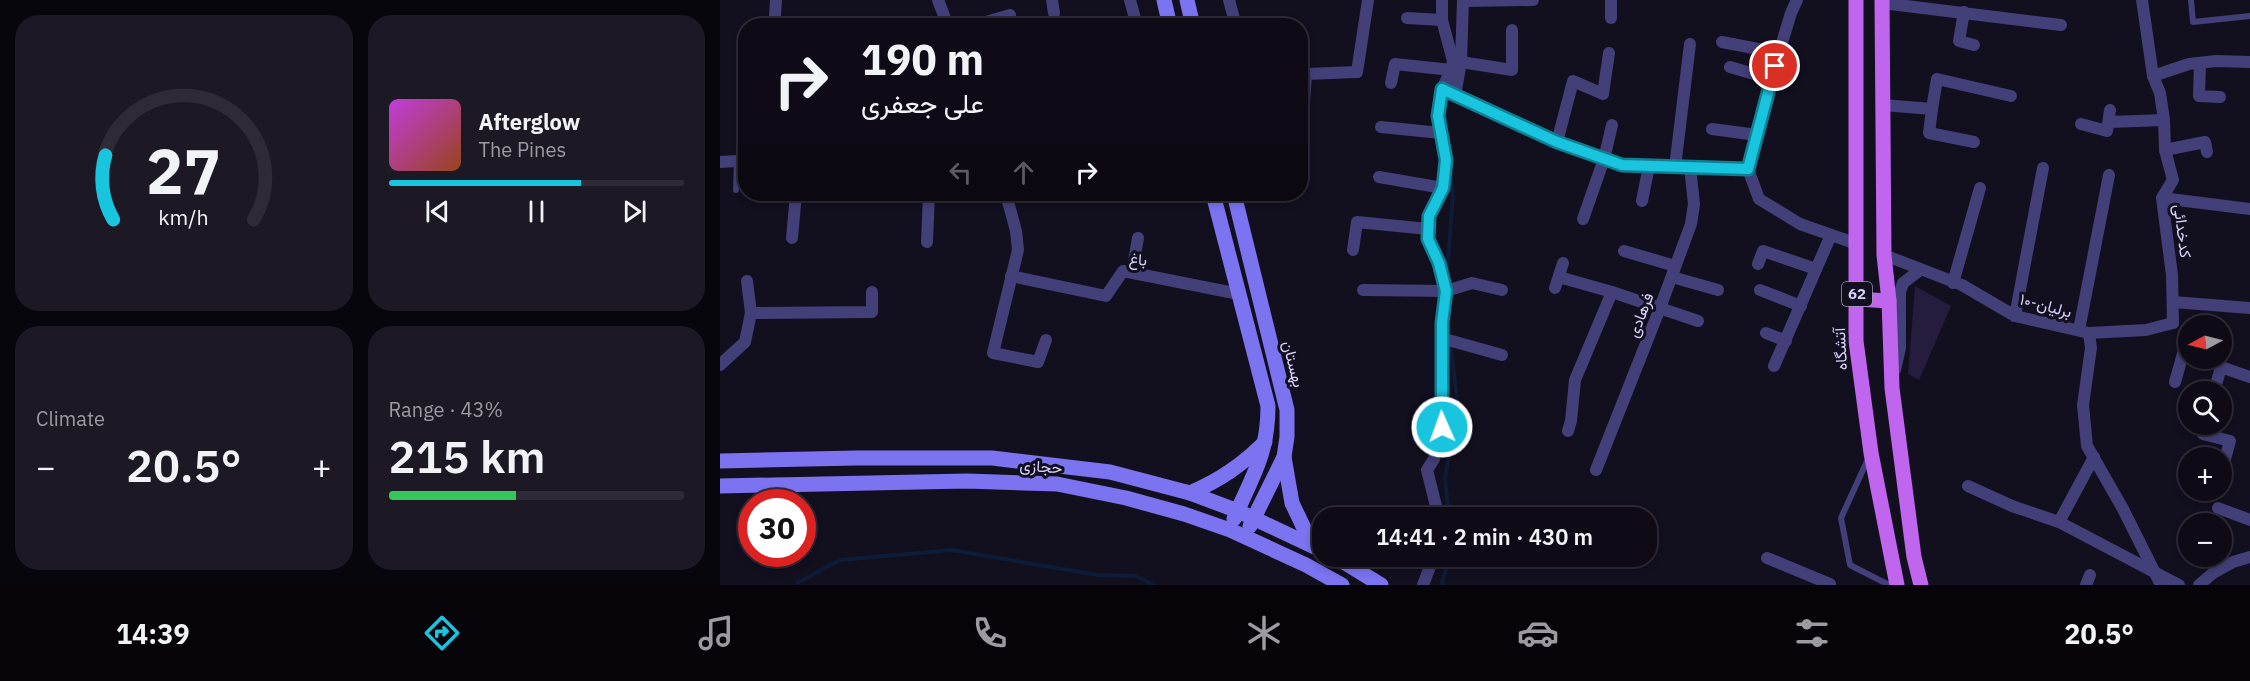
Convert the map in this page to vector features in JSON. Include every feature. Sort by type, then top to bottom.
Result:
[{"type":"main road","points":[[1164,0],[1168,18]]},
{"type":"main road","points":[[1187,0],[1191,18]]},
{"type":"main road","name":"آتشگاه","points":[[1856,0],[1856,341],[1871,453],[1897,585]]},
{"type":"main road","name":"62","points":[[1882,1],[1884,255],[1889,301],[1892,388],[1914,557],[1921,585]]},
{"type":"main road","points":[[1215,201],[1268,406],[1268,430],[1258,468],[1230,530]]},
{"type":"main road","name":"بهستان","points":[[1236,201],[1287,411],[1284,457],[1245,537]]},
{"type":"main road","points":[[1857,298],[1889,301]]},
{"type":"main road","points":[[1190,493],[1218,481],[1243,464],[1265,442]]},
{"type":"main road","points":[[1284,457],[1292,503],[1312,539]]},
{"type":"main road","points":[[811,484],[835,474],[839,470],[840,458]]},
{"type":"main road","points":[[876,482],[872,467],[877,462],[894,458]]},
{"type":"main road","name":"حجازی","points":[[720,461],[992,458],[1098,470],[1190,493],[1238,511],[1312,546]]},
{"type":"main road","name":"حجازی","points":[[720,486],[967,481],[1057,484],[1126,498],[1185,514],[1230,530],[1306,565],[1342,585]]},
{"type":"main road","points":[[1352,567],[1381,585]]},
{"type":"street","points":[[775,15],[776,0]]},
{"type":"street","points":[[938,0],[945,18]]},
{"type":"street","points":[[1052,0],[1054,13]]},
{"type":"street","points":[[1130,0],[1135,18]]},
{"type":"street","points":[[1229,0],[1234,18]]},
{"type":"street","points":[[1308,74],[1357,72],[1368,0]]},
{"type":"street","points":[[1442,0],[1442,20],[1456,66]]},
{"type":"street","points":[[1455,96],[1463,0],[1533,0]]},
{"type":"street","points":[[1611,0],[1611,18]]},
{"type":"street","points":[[1797,0],[1771,80],[1748,169],[1759,199],[1800,224],[1857,244]]},
{"type":"street","points":[[1882,1],[2061,25]]},
{"type":"street","name":"کدخدائی","points":[[2142,1],[2153,76],[2160,93],[2165,150],[2173,180],[2162,198],[2172,275],[2173,323]]},
{"type":"street","points":[[1964,12],[1959,41],[1974,45]]},
{"type":"street","points":[[1000,18],[1010,15]]},
{"type":"street","points":[[1407,18],[1442,20]]},
{"type":"street","points":[[1391,83],[1395,64],[1512,70],[1512,30]]},
{"type":"street","points":[[1722,42],[1779,53]]},
{"type":"street","points":[[1675,167],[1690,44]]},
{"type":"street","points":[[1557,142],[1573,81],[1603,94],[1609,53]]},
{"type":"street","points":[[2153,76],[2189,64],[2250,62]]},
{"type":"street","points":[[2200,63],[2199,96],[2220,97]]},
{"type":"street","points":[[1436,507],[1426,470],[1434,459],[1442,427],[1442,338],[1446,291],[1439,263],[1428,239],[1428,229],[1429,216],[1443,188],[1446,160],[1438,116],[1442,89],[1456,66]]},
{"type":"street","points":[[1730,67],[1771,80]]},
{"type":"street","points":[[1974,142],[1929,133],[1937,79],[2011,96]]},
{"type":"street","points":[[1442,89],[1557,142],[1622,165],[1748,169]]},
{"type":"street","points":[[1883,105],[1932,110]]},
{"type":"street","points":[[2081,124],[2107,131],[2109,116],[2164,120]]},
{"type":"street","points":[[1583,219],[1604,159],[1611,125]]},
{"type":"street","points":[[1381,127],[1441,133]]},
{"type":"street","points":[[1712,129],[1757,135]]},
{"type":"street","points":[[2165,150],[2205,142],[2207,152]]},
{"type":"street","points":[[720,162],[738,162]]},
{"type":"street","points":[[1642,201],[1649,166]]},
{"type":"street","name":"فرهادی","points":[[1596,470],[1691,224],[1694,204],[1690,167]]},
{"type":"street","points":[[2015,316],[2043,168]]},
{"type":"street","points":[[2109,175],[2084,332],[2091,348],[2083,405],[2087,446],[2123,509],[2161,585]]},
{"type":"street","points":[[1379,177],[1443,188]]},
{"type":"street","points":[[1953,283],[1980,188]]},
{"type":"street","points":[[2162,198],[2250,209]]},
{"type":"street","points":[[792,238],[795,201]]},
{"type":"street","points":[[927,242],[929,201]]},
{"type":"street","points":[[1008,201],[1016,231],[1018,250],[993,352],[1038,362],[1046,340]]},
{"type":"street","points":[[1353,250],[1357,222],[1428,229]]},
{"type":"street","points":[[1774,366],[1831,235]]},
{"type":"street","points":[[1132,272],[1138,238]]},
{"type":"street","points":[[1624,251],[1718,290]]},
{"type":"street","points":[[1758,264],[1763,251],[1816,269]]},
{"type":"street","name":"۱۰-برلیان","points":[[1884,255],[1962,285],[2015,316],[2084,332],[2146,330],[2173,323]]},
{"type":"street","points":[[1563,263],[1557,283],[1612,292],[1698,321]]},
{"type":"street","points":[[1892,388],[1900,348],[1900,291],[1904,283],[1920,270]]},
{"type":"street","name":"باغ","points":[[1011,276],[1106,296],[1123,271],[1239,294]]},
{"type":"street","points":[[720,365],[745,342],[751,313],[747,281]]},
{"type":"street","points":[[1363,290],[1446,291],[1472,283],[1502,290]]},
{"type":"street","points":[[1760,290],[1801,306]]},
{"type":"street","points":[[751,313],[872,312],[872,292]]},
{"type":"street","points":[[1568,431],[1575,380],[1612,292]]},
{"type":"street","points":[[2173,302],[2250,308]]},
{"type":"street","points":[[2173,323],[2178,329]]},
{"type":"street","points":[[1766,333],[1786,341]]},
{"type":"street","points":[[1442,338],[1502,355]]},
{"type":"street","points":[[2175,382],[2179,369]]},
{"type":"street","points":[[2227,369],[2250,377]]},
{"type":"street","points":[[2207,435],[2230,441],[2228,447]]},
{"type":"street","points":[[2059,522],[2094,458]]},
{"type":"street","points":[[1968,486],[2012,506],[2059,522],[2179,585]]},
{"type":"street","points":[[2218,508],[2250,520]]},
{"type":"street","points":[[2199,585],[2215,579],[2233,562],[2250,557]]},
{"type":"street","points":[[1767,558],[1830,585]]},
{"type":"street","points":[[1423,585],[1430,567]]},
{"type":"lane","points":[[2191,0],[2193,22],[2250,16]]},
{"type":"lane","points":[[736,190],[738,179]]},
{"type":"lane","points":[[1871,453],[1841,518],[1850,565],[1889,585]]},
{"type":"building","points":[[1915,286],[1951,306],[1919,380],[1908,374]]},
{"type":"waterway","points":[[1444,110],[1446,127]]},
{"type":"waterway","points":[[1447,273],[1453,194],[1450,170]]},
{"type":"waterway","points":[[1447,316],[1458,408],[1445,478],[1448,507]]},
{"type":"waterway","points":[[797,583],[840,560],[952,550],[1098,575],[1136,576],[1154,585]]},
{"type":"waterway","points":[[1443,585],[1447,567]]},
{"type":"route","points":[[1442,427],[1440,386],[1442,323],[1446,291],[1439,263],[1428,239],[1429,216],[1443,188],[1446,160],[1438,116],[1442,89],[1557,142],[1622,165],[1748,169],[1775,66]]}]
